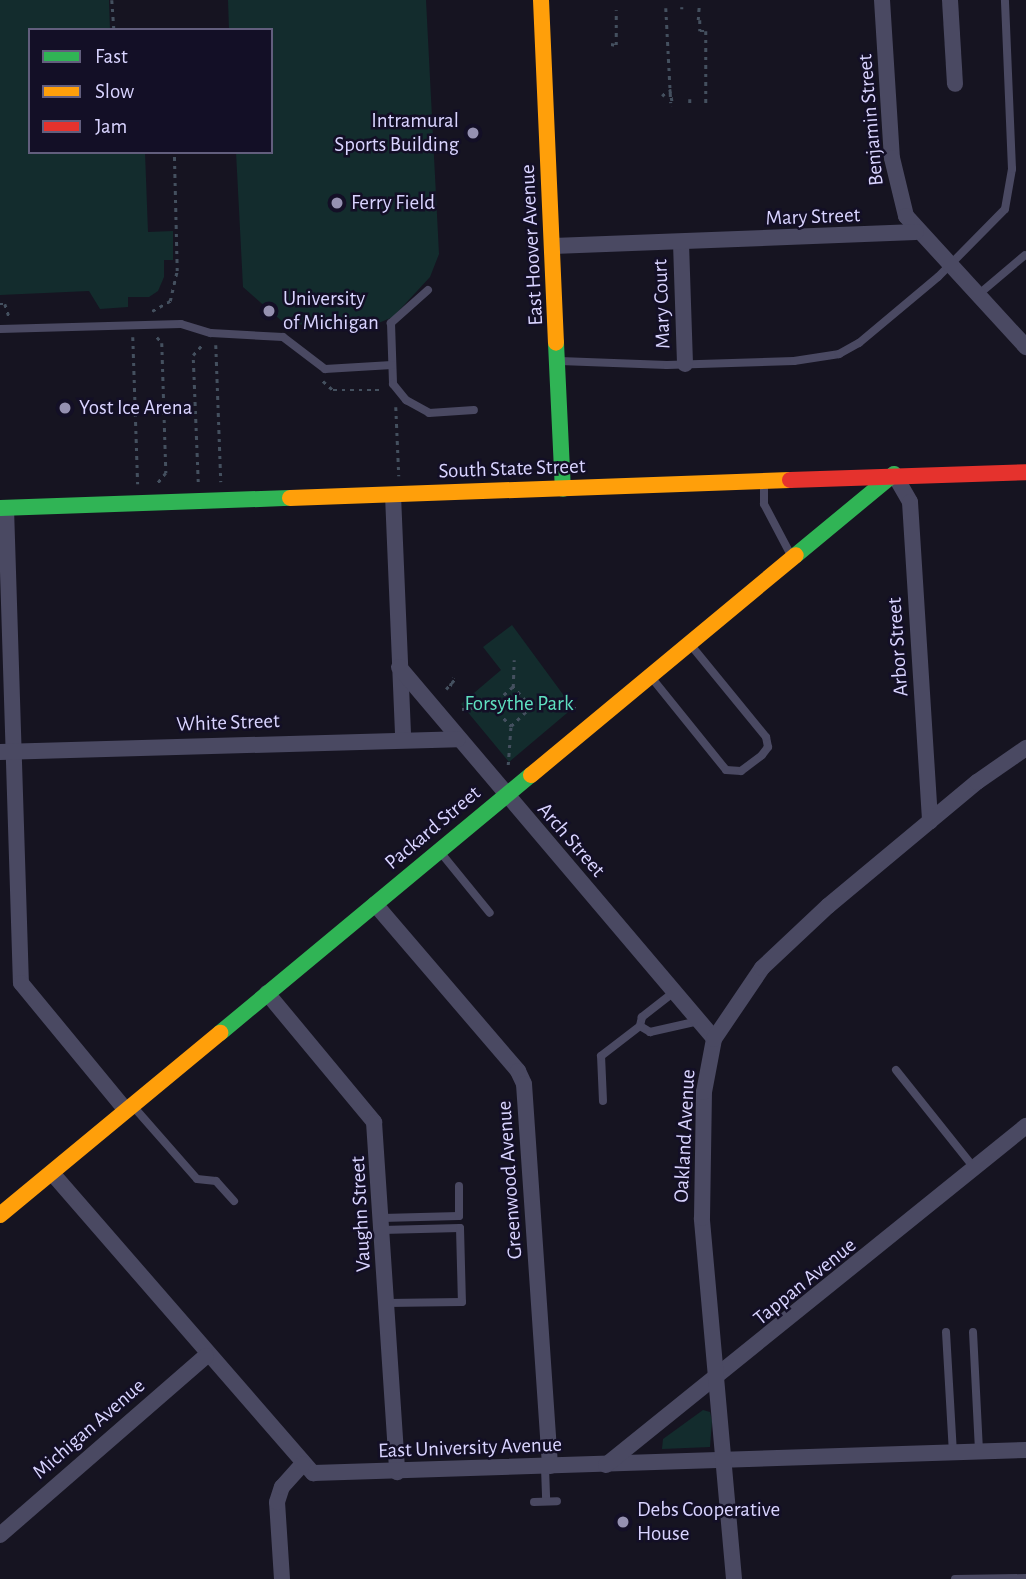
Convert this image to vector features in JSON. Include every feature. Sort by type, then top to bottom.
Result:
[{"type":"main road","name":"East Hoover Avenue","points":[[541,0],[564,489]]},
{"type":"main road","name":"South State Street","points":[[3,508],[564,489],[894,474],[1026,472]]},
{"type":"main road","name":"Packard Street","points":[[0,1215],[52,1173],[127,1105],[267,993],[894,474]]},
{"type":"street","name":"Benjamin Street","points":[[882,0],[892,158],[906,216],[916,232]]},
{"type":"street","points":[[950,0],[956,84]]},
{"type":"street","name":"Mary Street","points":[[553,246],[916,232]]},
{"type":"street","points":[[916,232],[952,264],[1026,347]]},
{"type":"street","name":"Mary Court","points":[[681,243],[685,364]]},
{"type":"street","name":"Arbor Street","points":[[894,474],[910,502],[930,821]]},
{"type":"street","points":[[393,495],[403,738]]},
{"type":"street","points":[[3,508],[6,751],[21,983],[127,1105]]},
{"type":"street","name":"Arch Street","points":[[399,667],[505,796],[714,1039]]},
{"type":"street","name":"White Street","points":[[6,751],[403,738],[458,739]]},
{"type":"street","name":"Oakland Avenue","points":[[734,1579],[726,1461],[702,1217],[704,1092],[714,1039],[762,968],[930,821],[1026,748]]},
{"type":"street","name":"Greenwood Avenue","points":[[375,904],[518,1071],[524,1084],[548,1466]]},
{"type":"street","name":"Vaughn Street","points":[[267,993],[368,1110],[378,1138],[397,1472]]},
{"type":"street","name":"Tappan Avenue","points":[[606,1465],[717,1380],[1026,1126]]},
{"type":"street","points":[[52,1173],[206,1356],[303,1464],[282,1486],[277,1502],[282,1579]]},
{"type":"street","name":"Michigan Avenue","points":[[0,1535],[206,1356]]},
{"type":"street","name":"East University Avenue","points":[[303,1464],[320,1474],[1026,1450]]},
{"type":"lane","points":[[558,361],[685,364],[794,361],[839,354],[859,343],[952,264],[1005,209],[1012,169],[1005,0]]},
{"type":"lane","points":[[979,294],[1025,255]]},
{"type":"lane","points":[[428,290],[391,323],[393,384],[406,400],[429,412],[474,410]]},
{"type":"lane","points":[[0,329],[174,324],[211,333],[283,337],[325,369],[392,365]]},
{"type":"lane","points":[[764,479],[764,504],[792,558]]},
{"type":"lane","points":[[650,676],[726,769],[741,771],[762,755],[768,747],[766,737],[690,644]]},
{"type":"lane","points":[[439,851],[490,912]]},
{"type":"lane","points":[[603,1101],[601,1056],[640,1026],[642,1017],[674,992]]},
{"type":"lane","points":[[640,1026],[650,1032],[699,1021]]},
{"type":"lane","points":[[896,1070],[975,1169]]},
{"type":"lane","points":[[127,1105],[197,1179],[216,1181],[234,1200]]},
{"type":"lane","points":[[382,1224],[459,1216],[458,1186]]},
{"type":"lane","points":[[382,1224],[460,1228],[462,1302],[387,1303]]},
{"type":"lane","points":[[946,1332],[953,1453]]},
{"type":"lane","points":[[973,1332],[979,1452]]},
{"type":"lane","points":[[546,1502],[548,1466]]},
{"type":"lane","points":[[534,1502],[557,1501]]},
{"type":"lane","points":[[954,1579],[1026,1578]]},
{"type":"path","points":[[112,0],[114,28]]},
{"type":"path","points":[[699,7],[700,31],[706,31],[706,104]]},
{"type":"path","points":[[666,8],[668,90],[672,104],[671,95],[668,90]]},
{"type":"path","points":[[611,44],[617,45],[616,10]]},
{"type":"path","points":[[662,96],[668,90]]},
{"type":"path","points":[[690,99],[690,104]]},
{"type":"path","points":[[141,312],[167,306],[177,271],[173,154]]},
{"type":"path","points":[[0,304],[5,304],[6,315],[20,315]]},
{"type":"path","points":[[149,335],[162,343],[166,472],[159,484]]},
{"type":"path","points":[[123,336],[141,336]]},
{"type":"path","points":[[132,336],[138,484]]},
{"type":"path","points":[[198,482],[193,355],[198,346],[229,343]]},
{"type":"path","points":[[216,344],[220,482]]},
{"type":"path","points":[[315,373],[333,390],[389,391]]},
{"type":"path","points":[[395,399],[399,476]]},
{"type":"path","points":[[514,660],[513,687],[531,707]]},
{"type":"path","points":[[446,689],[454,679]]},
{"type":"path","points":[[462,709],[492,706],[513,687]]},
{"type":"path","points":[[492,706],[511,726]]},
{"type":"path","points":[[508,765],[511,726],[531,707],[576,708]]},
{"type":"green space","points":[[0,0],[109,0],[110,28],[28,28],[28,154],[145,154],[148,232],[173,231],[173,260],[164,260],[164,277],[158,291],[149,297],[128,297],[128,307],[100,309],[89,291],[0,295]]},
{"type":"green space","name":"Ferry Field","points":[[228,0],[426,0],[439,254],[430,277],[393,317],[376,324],[338,328],[284,323],[243,287],[236,154],[273,154],[273,28],[229,28]]},
{"type":"green space","name":"Forsythe Park","points":[[512,625],[573,708],[509,762],[461,704],[501,670],[483,647]]},
{"type":"green space","points":[[703,1410],[710,1412],[712,1421],[710,1447],[662,1449],[663,1439]]},
{"type":"traffic: fast","points":[[556,343],[563,489]]},
{"type":"traffic: fast","points":[[796,555],[894,474]]},
{"type":"traffic: fast","points":[[0,508],[290,498]]},
{"type":"traffic: fast","points":[[220,1033],[531,775]]},
{"type":"traffic: slow","points":[[541,0],[556,343]]},
{"type":"traffic: slow","points":[[290,498],[790,480]]},
{"type":"traffic: slow","points":[[531,775],[796,555]]},
{"type":"traffic: slow","points":[[0,1215],[220,1033]]},
{"type":"traffic: jam","points":[[790,480],[1026,472]]},
{"type":"place","name":"Intramural Sports Building","points":[[473,133]]},
{"type":"place","name":"Ferry Field","points":[[337,203]]},
{"type":"place","name":"University of Michigan","points":[[269,311]]},
{"type":"place","name":"Yost Ice Arena","points":[[65,408]]},
{"type":"place","name":"Debs Cooperative House","points":[[623,1522]]}]
